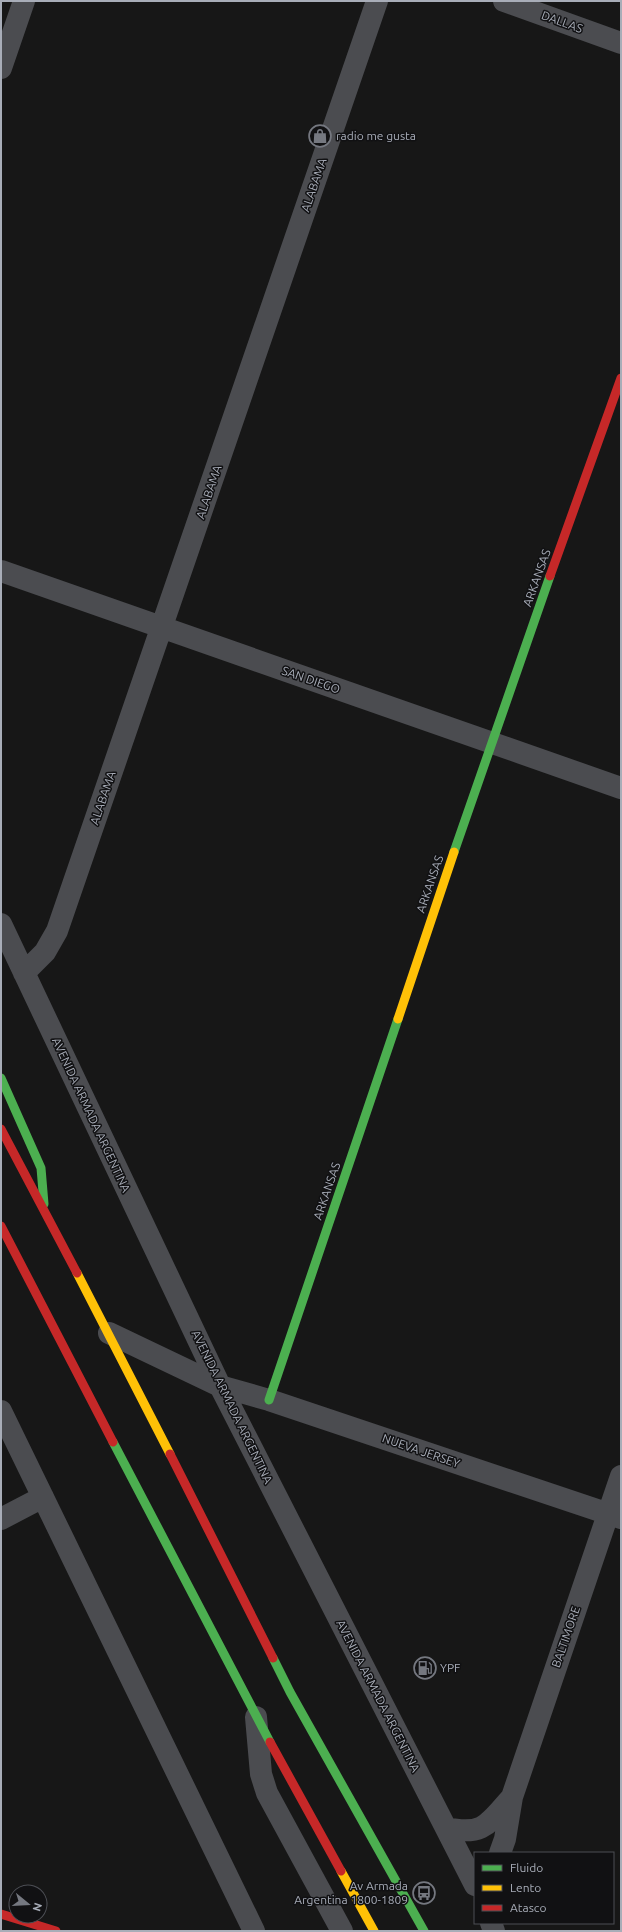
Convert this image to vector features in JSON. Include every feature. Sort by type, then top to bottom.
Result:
[{"type":"main road","name":"ARKANSAS","points":[[269,1400],[491,743],[621,378]]},
{"type":"main road","points":[[1,1078],[41,1168],[44,1211]]},
{"type":"main road","points":[[1,1129],[109,1332],[290,1692],[424,1931]]},
{"type":"main road","points":[[1,1226],[256,1717],[374,1931]]},
{"type":"main road","points":[[1,1914],[56,1931]]},
{"type":"street","points":[[1,68],[24,1]]},
{"type":"street","name":"ALABAMA","points":[[24,973],[45,952],[57,931],[377,1]]},
{"type":"street","name":"DALLAS","points":[[504,1],[621,43]]},
{"type":"street","name":"SAN DIEGO","points":[[1,571],[621,788]]},
{"type":"street","name":"AVENIDA ARMADA ARGENTINA","points":[[1,924],[220,1386],[474,1883]]},
{"type":"street","name":"NUEVA JERSEY","points":[[109,1332],[220,1386],[269,1400],[615,1516]]},
{"type":"street","points":[[1,1411],[254,1931]]},
{"type":"street","name":"BALTIMORE","points":[[500,1852],[505,1839],[512,1797],[615,1516],[621,1476]]},
{"type":"street","points":[[1,1519],[43,1497]]},
{"type":"street","points":[[256,1717],[261,1774],[267,1793],[342,1931]]},
{"type":"street","name":"BALTIMORE","points":[[446,1828],[464,1832],[479,1830],[489,1823],[512,1797]]},
{"type":"traffic: fast","points":[[454,852],[550,576]]},
{"type":"traffic: fast","points":[[269,1400],[398,1019]]},
{"type":"traffic: fast","points":[[1,1078],[41,1168],[44,1204]]},
{"type":"traffic: fast","points":[[113,1442],[270,1742]]},
{"type":"traffic: fast","points":[[273,1658],[290,1692],[424,1931]]},
{"type":"traffic: slow","points":[[398,1019],[454,852]]},
{"type":"traffic: slow","points":[[77,1273],[170,1454]]},
{"type":"traffic: slow","points":[[341,1871],[374,1931]]},
{"type":"traffic: jam","points":[[550,576],[621,378]]},
{"type":"traffic: jam","points":[[1,1129],[77,1273]]},
{"type":"traffic: jam","points":[[1,1226],[113,1442]]},
{"type":"traffic: jam","points":[[170,1454],[273,1658]]},
{"type":"traffic: jam","points":[[270,1742],[341,1871]]},
{"type":"traffic: jam","points":[[1,1914],[56,1931]]},
{"type":"place","name":"radio me gusta","points":[[320,136]]},
{"type":"place","name":"YPF","points":[[425,1668]]},
{"type":"place","name":"Av Armada Argentina 1800-1809","points":[[424,1893]]}]
